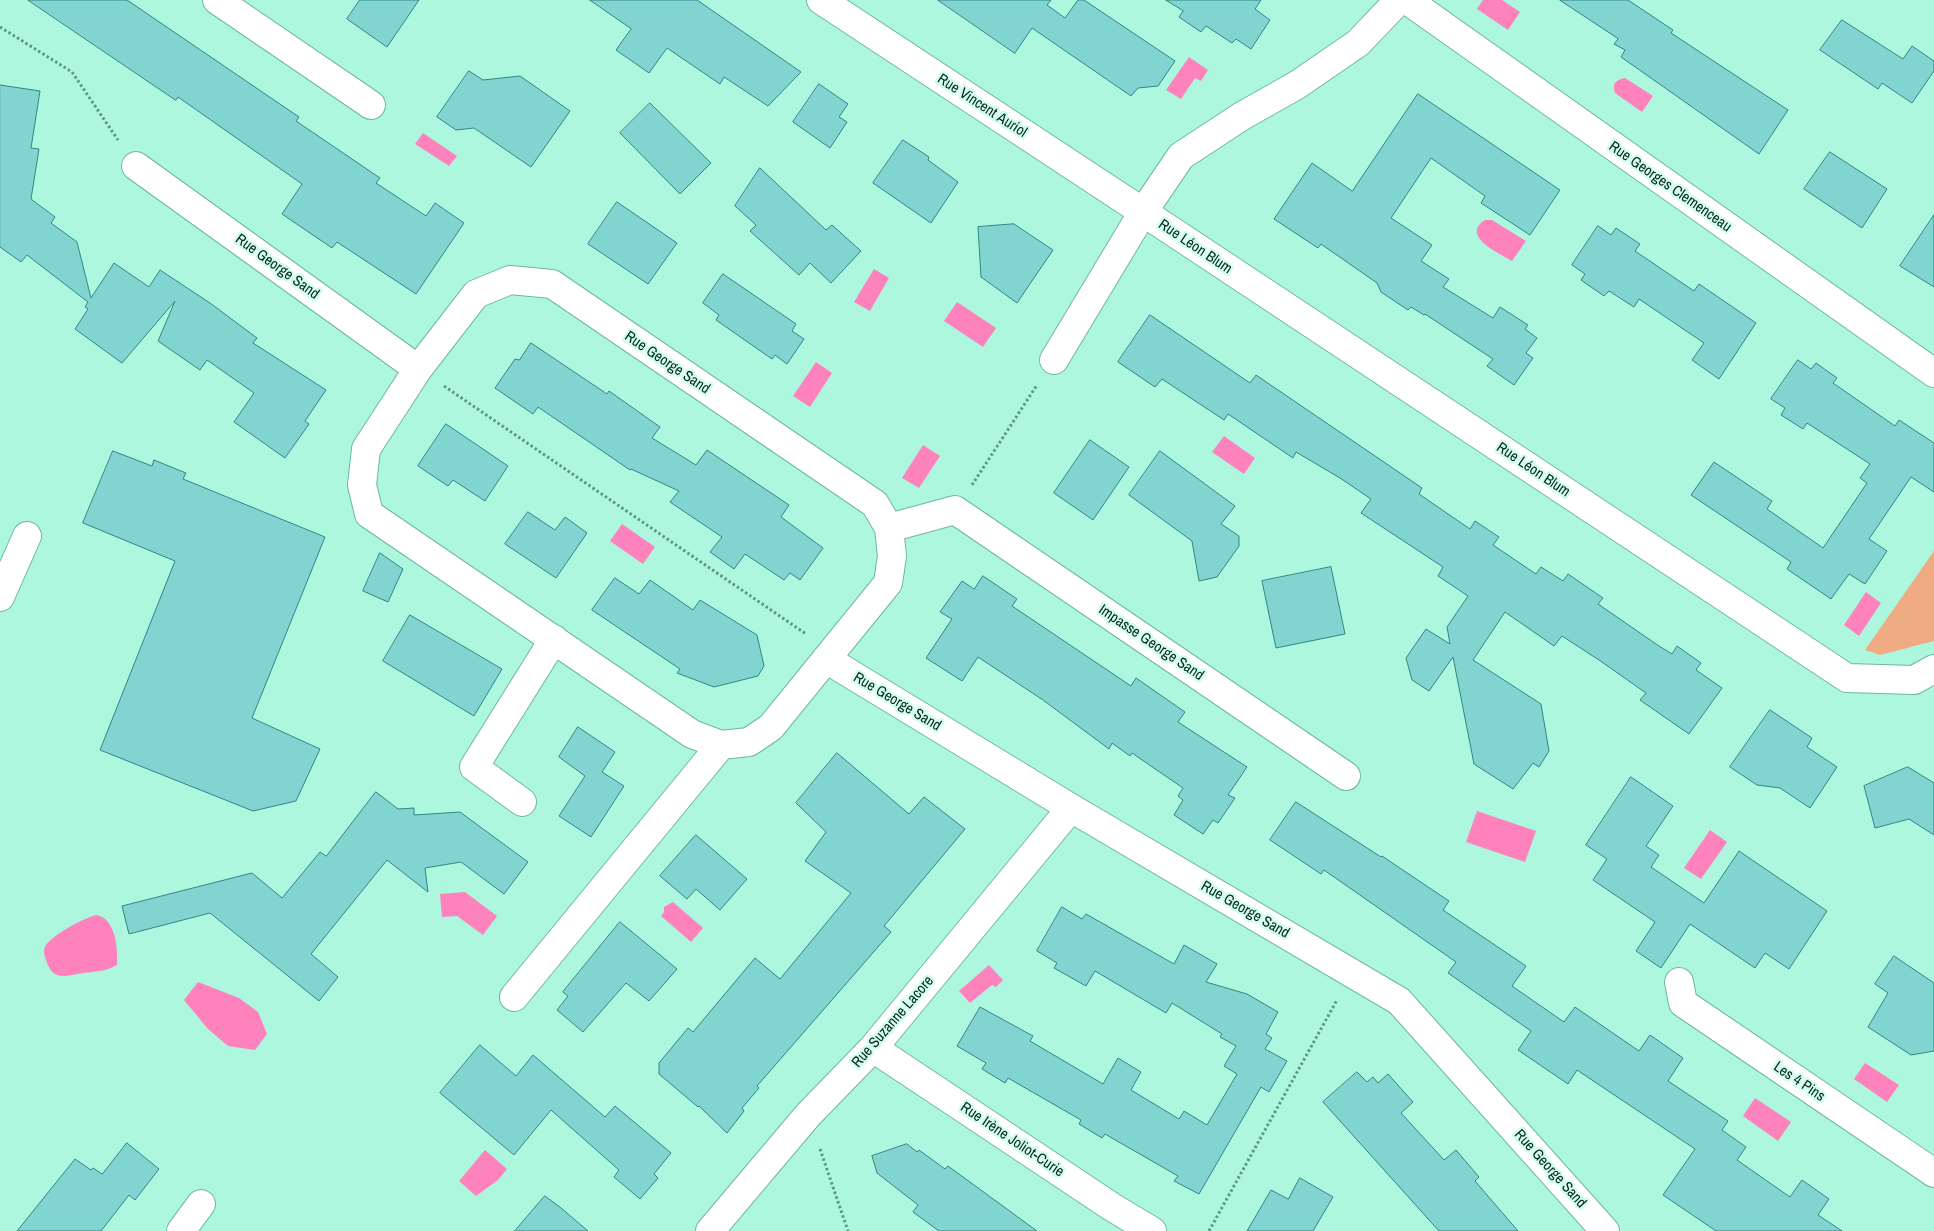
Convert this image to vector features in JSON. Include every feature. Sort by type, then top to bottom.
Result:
[{"type":"street","points":[[217,0],[371,105]]},
{"type":"street","name":"Rue Vincent Auriol","points":[[821,0],[1143,212]]},
{"type":"street","points":[[1054,360],[1143,212],[1181,156],[1242,116],[1297,85],[1358,43],[1400,0]]},
{"type":"street","name":"Rue Georges Clemenceau","points":[[1406,0],[1934,373]]},
{"type":"street","name":"Rue George Sand","points":[[136,166],[418,369]]},
{"type":"street","name":"Rue Léon Blum","points":[[1143,212],[1847,678],[1914,680],[1934,669]]},
{"type":"street","name":"Rue George Sand","points":[[510,280],[552,284],[875,504],[889,528],[892,556],[888,583],[771,727],[749,742],[721,745],[692,734],[369,514],[362,484],[366,449],[418,369],[476,294],[510,280]]},
{"type":"street","points":[[889,528],[955,510]]},
{"type":"street","name":"Impasse George Sand","points":[[955,510],[1346,776]]},
{"type":"street","points":[[0,598],[27,536]]},
{"type":"street","points":[[522,802],[474,767],[554,639]]},
{"type":"street","name":"Rue George Sand","points":[[826,659],[1071,808],[1353,972],[1399,1001],[1605,1231]]},
{"type":"street","points":[[514,997],[721,745]]},
{"type":"street","name":"Rue Suzanne Lacore","points":[[710,1231],[808,1115],[873,1048],[1071,808]]},
{"type":"street","name":"Les 4 Pins","points":[[1679,982],[1683,1004],[1934,1173]]},
{"type":"street","name":"Rue Irène Joliot-Curie","points":[[873,1048],[1112,1207],[1152,1231]]},
{"type":"street","points":[[181,1231],[201,1204]]},
{"type":"path","points":[[0,27],[72,72],[136,166]]},
{"type":"path","points":[[955,510],[1054,360]]},
{"type":"path","points":[[418,369],[821,644],[826,659]]},
{"type":"path","points":[[1209,1231],[1353,972]]},
{"type":"path","points":[[808,1115],[848,1231]]},
{"type":"shaded area","points":[[1483,0],[1502,0],[1520,12],[1508,30],[1477,9]]},
{"type":"shaded area","points":[[1189,57],[1208,70],[1201,81],[1195,78],[1181,99],[1166,90]]},
{"type":"shaded area","points":[[1625,78],[1653,96],[1642,112],[1615,93],[1615,83]]},
{"type":"shaded area","points":[[423,133],[457,156],[449,166],[415,144]]},
{"type":"shaded area","points":[[1485,220],[1492,220],[1526,241],[1512,261],[1491,249],[1479,238],[1478,226]]},
{"type":"shaded area","points":[[874,269],[889,278],[870,311],[854,302]]},
{"type":"shaded area","points":[[957,302],[996,328],[983,347],[944,321]]},
{"type":"shaded area","points":[[816,362],[832,373],[810,407],[793,396]]},
{"type":"shaded area","points":[[1224,436],[1255,458],[1244,474],[1212,452]]},
{"type":"shaded area","points":[[923,445],[940,456],[919,488],[902,478]]},
{"type":"shaded area","points":[[622,524],[655,547],[643,564],[610,541]]},
{"type":"shaded area","points":[[1934,551],[1934,641],[1880,655],[1865,650]]},
{"type":"shaded area","points":[[1866,592],[1881,603],[1859,636],[1844,625]]},
{"type":"shaded area","points":[[1477,811],[1536,831],[1525,862],[1466,842]]},
{"type":"shaded area","points":[[1710,830],[1727,842],[1701,879],[1684,868]]},
{"type":"shaded area","points":[[465,892],[497,916],[483,935],[457,916],[442,917],[440,894]]},
{"type":"shaded area","points":[[673,902],[703,928],[691,942],[661,916],[664,912],[664,907]]},
{"type":"shaded area","points":[[96,915],[103,917],[112,928],[116,943],[117,965],[96,972],[65,976],[56,975],[52,972],[45,958],[44,950],[46,945],[70,927]]},
{"type":"shaded area","points":[[989,965],[1003,980],[996,987],[992,985],[970,1003],[959,991]]},
{"type":"shaded area","points":[[198,982],[239,998],[258,1012],[267,1034],[255,1050],[228,1046],[208,1029],[184,1000]]},
{"type":"shaded area","points":[[1865,1063],[1899,1085],[1887,1102],[1854,1079]]},
{"type":"shaded area","points":[[1755,1098],[1791,1122],[1778,1141],[1743,1116]]},
{"type":"shaded area","points":[[485,1150],[507,1169],[498,1180],[476,1196],[459,1181]]},
{"type":"building","points":[[28,0],[127,0],[299,117],[296,121],[380,178],[376,183],[426,216],[435,203],[464,223],[416,294],[337,242],[332,248],[282,214],[302,184],[178,97],[176,100]]},
{"type":"building","points":[[360,0],[419,0],[387,47],[347,19]]},
{"type":"building","points":[[590,0],[697,0],[801,72],[768,106],[724,77],[720,84],[667,48],[649,73],[616,50],[631,29]]},
{"type":"building","points":[[938,0],[1051,0],[1047,5],[1065,18],[1078,0],[1084,0],[1175,61],[1158,86],[1138,88],[1131,96],[1032,28],[1015,53]]},
{"type":"building","points":[[1166,0],[1261,0],[1255,9],[1270,20],[1251,49],[1236,39],[1232,43],[1206,26],[1201,32],[1179,17],[1183,11]]},
{"type":"building","points":[[1560,0],[1628,0],[1673,30],[1671,33],[1788,110],[1759,154],[1621,57],[1625,50],[1614,44],[1618,39]]},
{"type":"building","points":[[1842,20],[1903,59],[1912,46],[1934,61],[1934,71],[1912,103],[1882,83],[1878,89],[1820,50]]},
{"type":"building","points":[[469,71],[483,80],[520,76],[570,111],[531,167],[474,128],[456,130],[437,117]]},
{"type":"building","points":[[819,84],[848,104],[839,117],[847,122],[830,148],[793,122]]},
{"type":"building","points":[[0,85],[40,91],[31,148],[39,149],[31,199],[55,217],[51,223],[77,242],[91,298],[114,263],[149,287],[160,270],[210,303],[257,338],[253,343],[326,390],[305,421],[309,424],[285,458],[234,422],[254,393],[207,360],[200,370],[158,341],[175,301],[122,363],[75,329],[88,309],[85,307],[88,302],[27,255],[21,262],[0,247]]},
{"type":"building","points":[[1418,94],[1560,190],[1530,235],[1481,203],[1485,196],[1431,158],[1391,218],[1432,245],[1421,261],[1449,279],[1443,287],[1493,318],[1500,307],[1528,325],[1525,329],[1537,338],[1526,353],[1533,358],[1514,385],[1487,366],[1493,359],[1425,314],[1411,307],[1408,310],[1381,292],[1377,283],[1321,244],[1318,248],[1274,219],[1312,163],[1352,191]]},
{"type":"building","points":[[650,103],[711,163],[680,194],[620,133]]},
{"type":"building","points":[[903,140],[929,157],[928,160],[958,182],[931,223],[873,183]]},
{"type":"building","points":[[1830,152],[1887,189],[1862,228],[1804,189]]},
{"type":"building","points":[[760,168],[826,230],[832,225],[861,251],[831,283],[810,263],[799,275],[750,231],[756,225],[735,206]]},
{"type":"building","points":[[617,202],[677,243],[648,284],[588,244]]},
{"type":"building","points":[[1934,215],[1934,287],[1900,266]]},
{"type":"building","points":[[1014,224],[1053,250],[1017,303],[981,277],[978,227]]},
{"type":"building","points":[[1598,226],[1611,235],[1616,228],[1640,244],[1635,251],[1694,291],[1699,284],[1756,323],[1719,379],[1692,360],[1704,343],[1639,299],[1634,307],[1609,291],[1604,296],[1581,280],[1585,274],[1572,265]]},
{"type":"building","points":[[723,274],[796,324],[792,331],[804,339],[787,364],[775,355],[772,359],[716,320],[719,315],[703,303]]},
{"type":"building","points":[[1150,315],[1250,383],[1256,375],[1422,488],[1419,494],[1470,529],[1475,521],[1499,537],[1493,545],[1536,574],[1541,567],[1563,581],[1568,574],[1603,598],[1598,604],[1659,646],[1672,654],[1677,646],[1701,663],[1696,670],[1722,688],[1689,734],[1640,700],[1646,693],[1599,660],[1562,636],[1554,646],[1505,612],[1473,660],[1541,704],[1549,751],[1539,767],[1533,763],[1513,789],[1474,764],[1453,657],[1429,691],[1412,680],[1406,658],[1426,629],[1450,644],[1447,627],[1468,596],[1438,576],[1443,567],[1361,513],[1371,499],[1340,478],[1296,452],[1293,458],[1228,414],[1224,420],[1162,379],[1155,387],[1118,362]]},
{"type":"building","points":[[531,343],[607,394],[609,391],[660,427],[652,438],[696,465],[707,450],[789,505],[781,517],[823,548],[800,580],[790,573],[784,580],[745,554],[734,569],[710,552],[722,537],[670,502],[679,491],[630,470],[538,407],[533,414],[495,388],[515,359],[519,360]]},
{"type":"building","points":[[1798,360],[1811,369],[1816,363],[1837,378],[1833,383],[1895,426],[1899,420],[1934,443],[1934,492],[1911,477],[1869,539],[1887,551],[1865,584],[1849,574],[1831,599],[1787,569],[1791,562],[1691,495],[1714,462],[1772,501],[1767,509],[1823,548],[1867,483],[1860,478],[1870,464],[1807,423],[1803,429],[1781,415],[1785,408],[1771,399]]},
{"type":"building","points":[[446,424],[508,466],[485,501],[453,480],[448,486],[418,466]]},
{"type":"building","points":[[1090,440],[1129,467],[1093,520],[1054,493]]},
{"type":"building","points":[[113,451],[152,466],[154,460],[186,473],[183,479],[325,537],[252,718],[320,749],[296,801],[253,811],[100,750],[175,561],[83,523]]},
{"type":"building","points":[[1160,451],[1235,506],[1221,524],[1239,536],[1239,546],[1217,577],[1199,581],[1192,541],[1129,495]]},
{"type":"building","points":[[528,512],[555,530],[565,517],[587,533],[556,578],[505,544]]},
{"type":"building","points":[[380,553],[403,569],[388,602],[363,591]]},
{"type":"building","points":[[1331,567],[1345,634],[1276,648],[1262,581]]},
{"type":"building","points":[[983,576],[1017,599],[1012,606],[1131,686],[1136,678],[1185,712],[1178,722],[1247,767],[1228,795],[1235,798],[1218,823],[1213,820],[1203,834],[1174,815],[1183,800],[1178,796],[1183,788],[1132,753],[1130,756],[1112,743],[1109,749],[1043,700],[978,657],[962,681],[926,658],[952,619],[940,612],[962,581],[974,589]]},
{"type":"building","points":[[615,578],[639,594],[650,580],[693,610],[700,600],[757,635],[764,666],[758,676],[714,687],[677,673],[680,669],[592,610]]},
{"type":"building","points":[[410,615],[502,669],[474,716],[383,661]]},
{"type":"building","points":[[1770,710],[1812,738],[1807,747],[1837,767],[1810,808],[1780,788],[1757,785],[1730,767]]},
{"type":"building","points":[[578,727],[615,752],[602,772],[624,786],[591,837],[559,816],[585,776],[559,757]]},
{"type":"building","points":[[837,753],[909,814],[924,797],[965,829],[884,926],[891,932],[757,1086],[759,1088],[742,1108],[744,1111],[727,1133],[699,1106],[659,1074],[659,1063],[688,1028],[693,1032],[755,958],[780,979],[851,893],[805,861],[826,832],[796,803]]},
{"type":"building","points":[[1908,767],[1934,783],[1934,835],[1909,819],[1875,828],[1864,786]]},
{"type":"building","points":[[1631,777],[1673,806],[1646,846],[1659,855],[1651,867],[1704,903],[1739,851],[1827,911],[1789,969],[1765,953],[1755,968],[1690,924],[1661,968],[1636,951],[1655,922],[1593,880],[1607,859],[1586,845]]},
{"type":"building","points":[[376,792],[398,809],[414,808],[414,815],[460,812],[528,862],[504,894],[461,862],[425,868],[428,892],[387,860],[311,954],[338,977],[319,1001],[210,913],[129,934],[122,906],[252,873],[282,898],[320,852],[326,856]]},
{"type":"building","points":[[1296,802],[1449,901],[1443,910],[1526,966],[1512,986],[1564,1022],[1575,1007],[1639,1051],[1650,1035],[1683,1058],[1668,1081],[1728,1121],[1722,1130],[1746,1147],[1737,1160],[1790,1197],[1802,1180],[1829,1199],[1818,1215],[1842,1231],[1716,1231],[1663,1195],[1695,1149],[1577,1070],[1568,1084],[1518,1050],[1531,1031],[1448,973],[1456,962],[1324,870],[1321,874],[1270,840]]},
{"type":"building","points":[[696,835],[747,879],[720,910],[696,889],[687,899],[660,876]]},
{"type":"building","points":[[1062,907],[1082,919],[1086,914],[1174,964],[1184,945],[1217,964],[1206,982],[1247,994],[1278,1012],[1266,1034],[1272,1038],[1265,1049],[1287,1061],[1269,1092],[1261,1087],[1199,1194],[1174,1181],[1178,1176],[1105,1134],[1102,1138],[1079,1124],[1081,1120],[1008,1078],[1005,1083],[982,1069],[986,1063],[957,1046],[980,1007],[1033,1036],[1030,1041],[1103,1084],[1118,1058],[1141,1072],[1131,1090],[1179,1119],[1184,1111],[1207,1125],[1237,1074],[1224,1066],[1236,1046],[1220,1037],[1222,1034],[1172,1003],[1166,1013],[1095,971],[1086,986],[1054,968],[1057,963],[1037,951]]},
{"type":"building","points":[[620,922],[677,969],[649,1001],[626,983],[583,1032],[557,1010],[568,996],[563,992]]},
{"type":"building","points":[[1894,956],[1934,983],[1934,1051],[1911,1055],[1868,1027],[1888,993],[1875,984]]},
{"type":"building","points":[[480,1045],[516,1076],[533,1055],[605,1117],[615,1106],[671,1153],[654,1174],[658,1178],[640,1199],[614,1177],[619,1170],[551,1110],[514,1155],[440,1093]]},
{"type":"building","points":[[1357,1072],[1367,1082],[1373,1077],[1378,1083],[1388,1074],[1413,1102],[1401,1113],[1444,1160],[1456,1150],[1479,1177],[1475,1181],[1518,1231],[1439,1231],[1323,1102]]},
{"type":"building","points":[[127,1143],[159,1169],[135,1200],[129,1195],[101,1231],[17,1231],[75,1159],[91,1170],[93,1168],[102,1174]]},
{"type":"building","points":[[907,1144],[917,1152],[919,1150],[945,1169],[948,1166],[1037,1231],[939,1231],[913,1212],[918,1205],[877,1173],[872,1156]]},
{"type":"building","points":[[1300,1178],[1333,1197],[1313,1231],[1247,1231],[1271,1190],[1288,1199]]},
{"type":"building","points":[[545,1196],[561,1208],[588,1231],[515,1231]]}]
